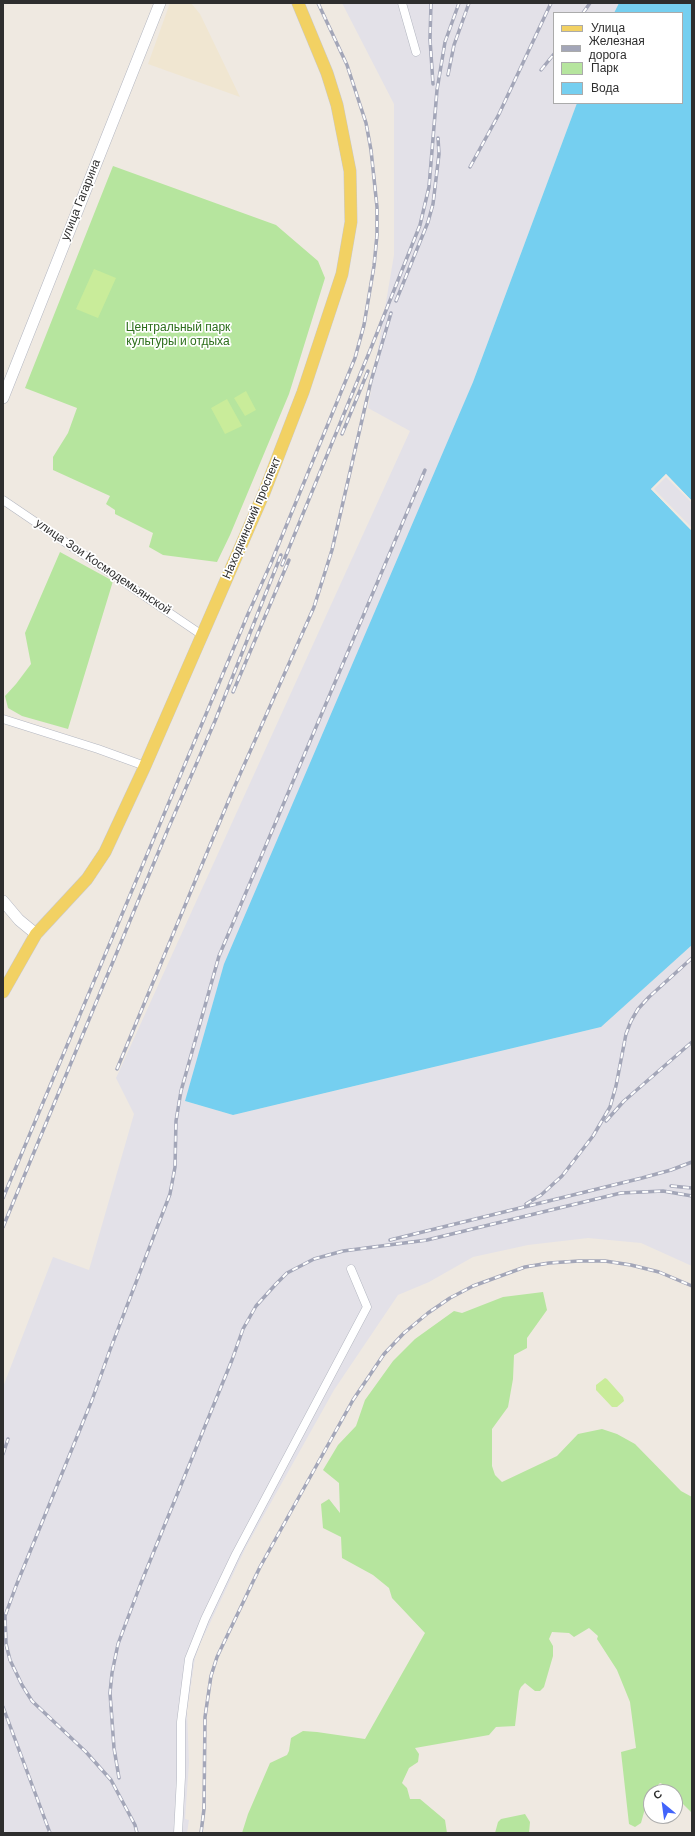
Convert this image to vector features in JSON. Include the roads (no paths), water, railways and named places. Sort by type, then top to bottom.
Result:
[{"type":"main road","name":"улица Гагарина","points":[[3,398],[160,3]]},
{"type":"main road","name":"Находкинский проспект","points":[[3,992],[36,934],[74,894],[97,866],[105,852],[145,766],[264,493],[300,399],[333,302],[348,247],[351,222],[351,195],[345,141],[327,73],[298,3]]},
{"type":"main road","points":[[3,901],[19,920],[36,934]]},
{"type":"street","points":[[402,3],[416,52]]},
{"type":"street","name":"улица Зои Космодемьянской","points":[[3,500],[202,634]]},
{"type":"street","points":[[3,719],[98,749],[145,766]]},
{"type":"street","points":[[178,1833],[182,1777],[181,1722],[189,1659],[205,1619],[236,1554],[367,1307],[351,1269]]},
{"type":"water","points":[[619,3],[692,3],[692,501],[666,474],[651,489],[692,531],[692,945],[601,1027],[233,1115],[185,1101],[224,964],[473,382],[577,104],[683,104],[683,12],[614,12]]},
{"type":"railway","points":[[3,1198],[248,614],[271,563],[355,358],[364,325],[374,266],[377,235],[377,207],[371,150],[366,123],[347,65],[318,3]]},
{"type":"railway","points":[[431,3],[430,39],[433,84]]},
{"type":"railway","points":[[282,565],[420,225],[429,187],[437,90],[445,42],[459,3]]},
{"type":"railway","points":[[448,75],[454,45],[469,3]]},
{"type":"railway","points":[[470,167],[499,114],[551,3]]},
{"type":"railway","points":[[584,12],[590,3]]},
{"type":"railway","points":[[541,70],[553,55]]},
{"type":"railway","points":[[396,301],[428,222],[433,204],[439,154],[438,138]]},
{"type":"railway","points":[[117,1069],[233,790],[314,607],[332,550],[371,381],[391,313]]},
{"type":"railway","points":[[342,434],[368,371]]},
{"type":"railway","points":[[137,1833],[135,1825],[111,1780],[86,1752],[32,1701],[22,1685],[10,1660],[6,1644],[5,1616],[92,1400],[170,1194],[175,1167],[176,1121],[181,1091],[219,956],[425,470]]},
{"type":"railway","points":[[3,1227],[168,829],[215,721],[281,555]]},
{"type":"railway","points":[[233,692],[289,560]]},
{"type":"railway","points":[[526,1204],[541,1195],[562,1176],[593,1136],[610,1107],[616,1086],[626,1034],[631,1021],[638,1009],[649,997],[692,958]]},
{"type":"railway","points":[[606,1121],[624,1101],[692,1042]]},
{"type":"railway","points":[[390,1240],[642,1178],[671,1170],[692,1162]]},
{"type":"railway","points":[[671,1186],[692,1188]]},
{"type":"railway","points":[[119,1778],[114,1748],[110,1693],[112,1673],[118,1644],[141,1583],[232,1360],[243,1329],[256,1306],[276,1284],[287,1273],[314,1259],[343,1251],[427,1240],[621,1193],[663,1191],[692,1196]]},
{"type":"railway","points":[[201,1833],[204,1809],[205,1717],[211,1676],[217,1657],[260,1567],[353,1400],[384,1354],[404,1333],[428,1313],[450,1298],[473,1286],[525,1267],[549,1263],[605,1261],[631,1265],[659,1272],[692,1286]]},
{"type":"railway","points":[[3,1454],[8,1439]]},
{"type":"railway","points":[[3,1707],[50,1833]]},
{"type":"park label","name":"Центральный парк культуры и отдыха","points":[[178,335]]}]
